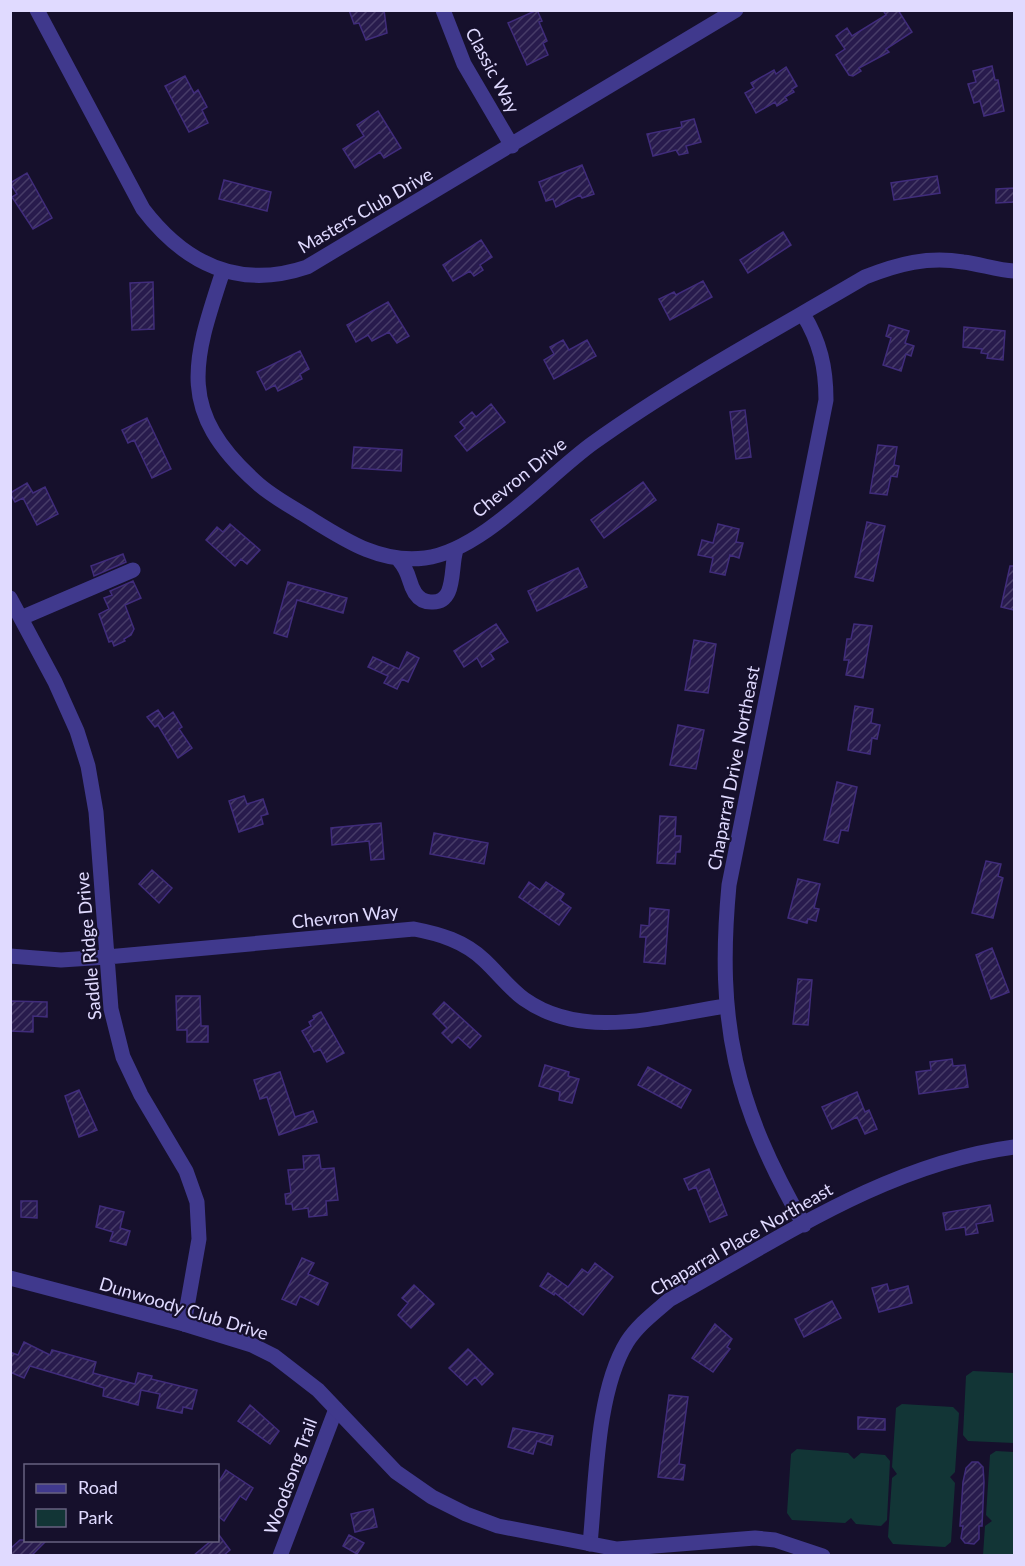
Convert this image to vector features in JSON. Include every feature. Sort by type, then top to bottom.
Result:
[{"type":"street","name":"Masters Club Drive","points":[[37,10],[143,209],[158,228],[178,247],[223,271],[266,277],[307,267],[736,10]]},
{"type":"street","name":"Classic Way","points":[[443,10],[464,64],[512,146]]},
{"type":"street","name":"Chevron Drive","points":[[223,271],[204,330],[197,364],[201,401],[215,436],[239,467],[262,488],[350,544],[399,560],[428,558],[456,550],[498,520],[592,444],[866,276],[898,264],[943,259],[1014,271]]},
{"type":"street","name":"Chaparral Drive Northeast","points":[[803,314],[822,353],[827,376],[826,400],[729,885],[724,940],[726,1006],[734,1061],[752,1122],[774,1173],[804,1225]]},
{"type":"street","points":[[399,560],[409,571],[417,596],[425,602],[435,603],[450,591],[451,565],[456,550]]},
{"type":"street","points":[[21,618],[133,570]]},
{"type":"street","name":"Saddle Ridge Drive","points":[[10,598],[55,682],[77,731],[88,766],[96,812],[111,1009],[123,1057],[141,1095],[186,1171],[197,1202],[199,1239],[184,1324]]},
{"type":"street","name":"Chevron Way","points":[[10,956],[61,960],[107,957],[414,929],[439,934],[463,944],[483,959],[526,1000],[547,1012],[570,1020],[613,1023],[726,1006]]},
{"type":"street","name":"Chaparral Place Northeast","points":[[590,1544],[606,1395],[615,1366],[628,1341],[648,1318],[669,1300],[848,1200],[912,1172],[947,1161],[1014,1147]]},
{"type":"street","name":"Dunwoody Club Drive","points":[[10,1278],[184,1324],[252,1345],[274,1356],[294,1369],[396,1472],[432,1497],[466,1514],[498,1526],[590,1544],[630,1549],[755,1538],[775,1540],[823,1556]]},
{"type":"street","name":"Woodsong Trail","points":[[280,1556],[336,1409]]},
{"type":"green space","points":[[973,1371],[1014,1373],[1014,1443],[968,1441],[963,1435],[966,1376]]},
{"type":"green space","points":[[902,1404],[953,1407],[959,1413],[955,1472],[950,1477],[955,1483],[951,1542],[945,1547],[893,1544],[888,1537],[892,1478],[897,1474],[892,1467],[896,1408]]},
{"type":"green space","points":[[797,1449],[848,1453],[854,1459],[861,1453],[885,1455],[890,1461],[887,1520],[881,1526],[856,1524],[851,1518],[845,1523],[792,1520],[787,1513],[791,1454]]},
{"type":"green space","points":[[996,1451],[1014,1452],[1014,1555],[983,1555],[985,1526],[992,1521],[986,1515],[990,1455]]},
{"type":"building","points":[[349,10],[384,10],[387,33],[366,40],[359,23],[354,24]]},
{"type":"building","points":[[537,10],[547,41],[543,43],[548,55],[527,65],[508,23]]},
{"type":"building","points":[[883,10],[898,10],[912,32],[886,49],[889,52],[859,68],[861,71],[853,76],[849,75],[836,55],[845,49],[836,36],[847,28],[852,36],[886,15]]},
{"type":"building","points":[[992,66],[995,80],[998,80],[1004,111],[984,116],[980,101],[974,103],[968,84],[976,82],[973,71]]},
{"type":"building","points":[[786,67],[797,86],[792,89],[794,92],[785,97],[787,100],[777,106],[775,102],[756,113],[745,93],[754,88],[751,83],[774,70],[776,74]]},
{"type":"building","points":[[185,76],[194,93],[198,90],[207,107],[202,110],[208,123],[189,132],[165,86]]},
{"type":"building","points":[[378,111],[401,148],[384,158],[380,152],[355,168],[343,149],[364,136],[357,125]]},
{"type":"building","points":[[694,119],[701,142],[686,146],[688,153],[679,155],[676,150],[653,156],[647,134],[682,127],[681,122]]},
{"type":"building","points":[[582,165],[594,194],[582,198],[580,195],[556,207],[553,199],[546,201],[539,182]]},
{"type":"building","points":[[27,173],[52,218],[33,229],[12,197],[17,194],[10,183]]},
{"type":"building","points":[[937,176],[940,193],[894,200],[891,183]]},
{"type":"building","points":[[224,180],[271,192],[267,211],[219,199]]},
{"type":"building","points":[[1014,188],[1014,202],[996,203],[996,189]]},
{"type":"building","points":[[783,232],[791,245],[748,273],[740,260]]},
{"type":"building","points":[[481,240],[492,257],[480,265],[483,270],[474,276],[470,271],[453,281],[443,265]]},
{"type":"building","points":[[703,281],[712,297],[670,320],[659,299],[674,292],[676,295]]},
{"type":"building","points":[[153,282],[154,329],[132,330],[130,283]]},
{"type":"building","points":[[388,302],[409,336],[397,343],[389,332],[372,341],[368,335],[356,342],[347,325]]},
{"type":"building","points":[[889,325],[909,331],[905,343],[914,346],[911,356],[906,354],[901,371],[883,365],[891,338],[886,336]]},
{"type":"building","points":[[964,327],[1005,331],[1003,360],[987,358],[988,354],[981,353],[982,349],[963,347]]},
{"type":"building","points":[[563,340],[569,350],[587,340],[596,356],[554,379],[544,360],[554,354],[550,347]]},
{"type":"building","points":[[300,351],[309,369],[300,374],[302,379],[278,391],[275,385],[266,390],[257,372]]},
{"type":"building","points":[[491,404],[505,422],[467,451],[455,436],[465,428],[460,422],[472,412],[476,417]]},
{"type":"building","points":[[745,410],[751,457],[736,459],[730,412]]},
{"type":"building","points":[[147,418],[171,469],[152,478],[134,440],[128,443],[122,430]]},
{"type":"building","points":[[878,445],[897,447],[894,465],[899,466],[897,477],[891,476],[887,495],[870,493]]},
{"type":"building","points":[[354,447],[402,450],[401,471],[352,468]]},
{"type":"building","points":[[643,482],[656,500],[604,538],[591,520]]},
{"type":"building","points":[[27,483],[33,493],[45,487],[58,514],[37,525],[23,498],[15,502],[10,493]]},
{"type":"building","points":[[867,522],[885,526],[873,581],[855,577]]},
{"type":"building","points":[[230,524],[260,550],[247,564],[241,559],[235,566],[206,540],[217,527],[223,532]]},
{"type":"building","points":[[718,524],[739,529],[736,542],[743,543],[739,558],[730,555],[725,575],[710,572],[713,558],[698,555],[702,540],[713,543]]},
{"type":"building","points":[[123,554],[126,562],[94,576],[91,566]]},
{"type":"building","points":[[1010,566],[1014,566],[1014,610],[1001,607]]},
{"type":"building","points":[[578,568],[587,587],[537,611],[528,591]]},
{"type":"building","points":[[133,581],[141,598],[125,605],[134,629],[131,635],[124,639],[125,641],[114,646],[112,641],[109,642],[99,614],[109,609],[104,598],[112,595],[110,591]]},
{"type":"building","points":[[288,582],[347,598],[343,613],[297,600],[287,637],[274,633]]},
{"type":"building","points":[[496,624],[508,642],[490,653],[494,659],[482,667],[477,658],[464,667],[454,651]]},
{"type":"building","points":[[854,624],[872,626],[863,678],[846,675],[849,660],[844,660],[847,639],[851,639]]},
{"type":"building","points":[[694,640],[716,644],[708,693],[685,690]]},
{"type":"building","points":[[407,652],[419,658],[408,682],[402,679],[397,689],[384,683],[388,676],[368,667],[373,657],[399,669]]},
{"type":"building","points":[[855,706],[873,709],[871,723],[880,725],[877,739],[872,738],[870,754],[848,750]]},
{"type":"building","points":[[158,710],[164,719],[173,712],[182,727],[179,729],[192,748],[178,758],[158,725],[155,727],[147,717]]},
{"type":"building","points":[[678,725],[704,730],[696,769],[670,765]]},
{"type":"building","points":[[837,782],[857,787],[848,831],[841,830],[838,843],[824,840]]},
{"type":"building","points":[[244,796],[247,804],[263,799],[268,814],[261,816],[263,824],[239,832],[229,801]]},
{"type":"building","points":[[660,816],[676,817],[675,836],[681,836],[680,852],[676,852],[675,864],[657,863]]},
{"type":"building","points":[[381,823],[384,859],[371,860],[369,841],[332,845],[331,828]]},
{"type":"building","points":[[434,833],[488,843],[484,864],[430,854]]},
{"type":"building","points":[[986,861],[1001,864],[998,876],[1003,878],[993,918],[972,913]]},
{"type":"building","points":[[152,870],[172,888],[159,903],[139,884]]},
{"type":"building","points":[[798,879],[820,884],[814,908],[819,909],[816,921],[808,919],[807,923],[788,918]]},
{"type":"building","points":[[529,882],[540,890],[546,882],[564,894],[560,900],[571,908],[559,925],[519,897]]},
{"type":"building","points":[[650,908],[669,910],[665,964],[644,962],[646,937],[640,937],[641,925],[649,926]]},
{"type":"building","points":[[992,948],[1009,992],[991,999],[976,955]]},
{"type":"building","points":[[798,979],[812,980],[808,1025],[793,1024]]},
{"type":"building","points":[[176,996],[200,996],[201,1026],[208,1026],[208,1042],[187,1042],[187,1030],[177,1030]]},
{"type":"building","points":[[10,1001],[47,1002],[47,1017],[33,1016],[33,1032],[10,1031]]},
{"type":"building","points":[[444,1002],[481,1036],[470,1048],[458,1037],[452,1043],[442,1033],[447,1028],[433,1014]]},
{"type":"building","points":[[321,1012],[344,1053],[327,1062],[320,1049],[314,1052],[302,1031],[311,1026],[309,1022],[314,1019],[313,1016]]},
{"type":"building","points":[[952,1059],[953,1066],[965,1065],[968,1087],[919,1094],[916,1072],[931,1070],[930,1062]]},
{"type":"building","points":[[545,1065],[569,1072],[568,1076],[579,1079],[572,1103],[559,1100],[560,1092],[539,1086]]},
{"type":"building","points":[[648,1067],[691,1090],[681,1108],[638,1085]]},
{"type":"building","points":[[280,1072],[295,1117],[313,1111],[317,1122],[279,1135],[267,1097],[260,1099],[254,1080]]},
{"type":"building","points":[[79,1090],[97,1130],[79,1137],[65,1096]]},
{"type":"building","points":[[857,1092],[865,1112],[869,1110],[877,1129],[865,1134],[857,1117],[832,1129],[822,1107]]},
{"type":"building","points":[[319,1155],[321,1169],[334,1168],[338,1200],[326,1201],[327,1215],[309,1217],[308,1208],[293,1210],[292,1204],[286,1204],[285,1194],[291,1193],[288,1170],[304,1169],[303,1156]]},
{"type":"building","points":[[709,1169],[727,1215],[710,1222],[696,1187],[689,1190],[684,1179]]},
{"type":"building","points":[[21,1201],[37,1201],[37,1218],[21,1217]]},
{"type":"building","points":[[990,1205],[993,1221],[976,1224],[978,1233],[966,1235],[965,1227],[946,1230],[943,1213]]},
{"type":"building","points":[[100,1206],[124,1212],[120,1228],[130,1231],[126,1245],[110,1241],[113,1232],[96,1227]]},
{"type":"building","points":[[302,1258],[314,1263],[308,1274],[328,1283],[318,1305],[300,1296],[296,1305],[282,1299]]},
{"type":"building","points":[[595,1263],[613,1277],[583,1315],[555,1293],[554,1295],[540,1286],[548,1273],[568,1287],[582,1269],[588,1273]]},
{"type":"building","points":[[887,1284],[889,1291],[908,1286],[912,1303],[879,1312],[872,1288]]},
{"type":"building","points":[[414,1285],[434,1304],[411,1328],[398,1315],[408,1303],[402,1298]]},
{"type":"building","points":[[832,1301],[841,1318],[804,1337],[795,1319]]},
{"type":"building","points":[[715,1324],[732,1339],[727,1347],[730,1349],[713,1372],[692,1358]]},
{"type":"building","points":[[24,1342],[50,1355],[52,1350],[96,1362],[93,1373],[135,1384],[138,1373],[152,1376],[151,1379],[197,1390],[192,1409],[183,1407],[182,1413],[157,1408],[160,1394],[141,1390],[138,1405],[103,1396],[104,1388],[30,1366],[24,1378],[10,1372],[10,1352],[18,1355]]},
{"type":"building","points":[[468,1349],[493,1374],[482,1385],[475,1377],[467,1385],[449,1368]]},
{"type":"building","points":[[669,1395],[688,1397],[679,1464],[685,1465],[683,1480],[658,1477]]},
{"type":"building","points":[[250,1405],[279,1431],[270,1444],[238,1421]]},
{"type":"building","points":[[858,1417],[885,1419],[885,1430],[858,1429]]},
{"type":"building","points":[[513,1428],[553,1436],[551,1445],[537,1441],[533,1454],[508,1447]]},
{"type":"building","points":[[972,1462],[978,1462],[983,1467],[984,1482],[982,1526],[979,1526],[979,1539],[974,1544],[965,1543],[961,1538],[963,1526],[960,1526],[963,1482],[966,1468]]},
{"type":"building","points":[[226,1470],[253,1488],[246,1500],[240,1496],[224,1521],[219,1517],[219,1481]]},
{"type":"building","points":[[373,1509],[377,1527],[355,1532],[351,1514]]},
{"type":"building","points":[[219,1535],[230,1550],[223,1556],[193,1556],[210,1542],[219,1542]]},
{"type":"building","points":[[349,1535],[364,1543],[357,1554],[343,1546]]},
{"type":"building","points":[[20,1540],[45,1542],[31,1556],[10,1556],[10,1549]]}]
